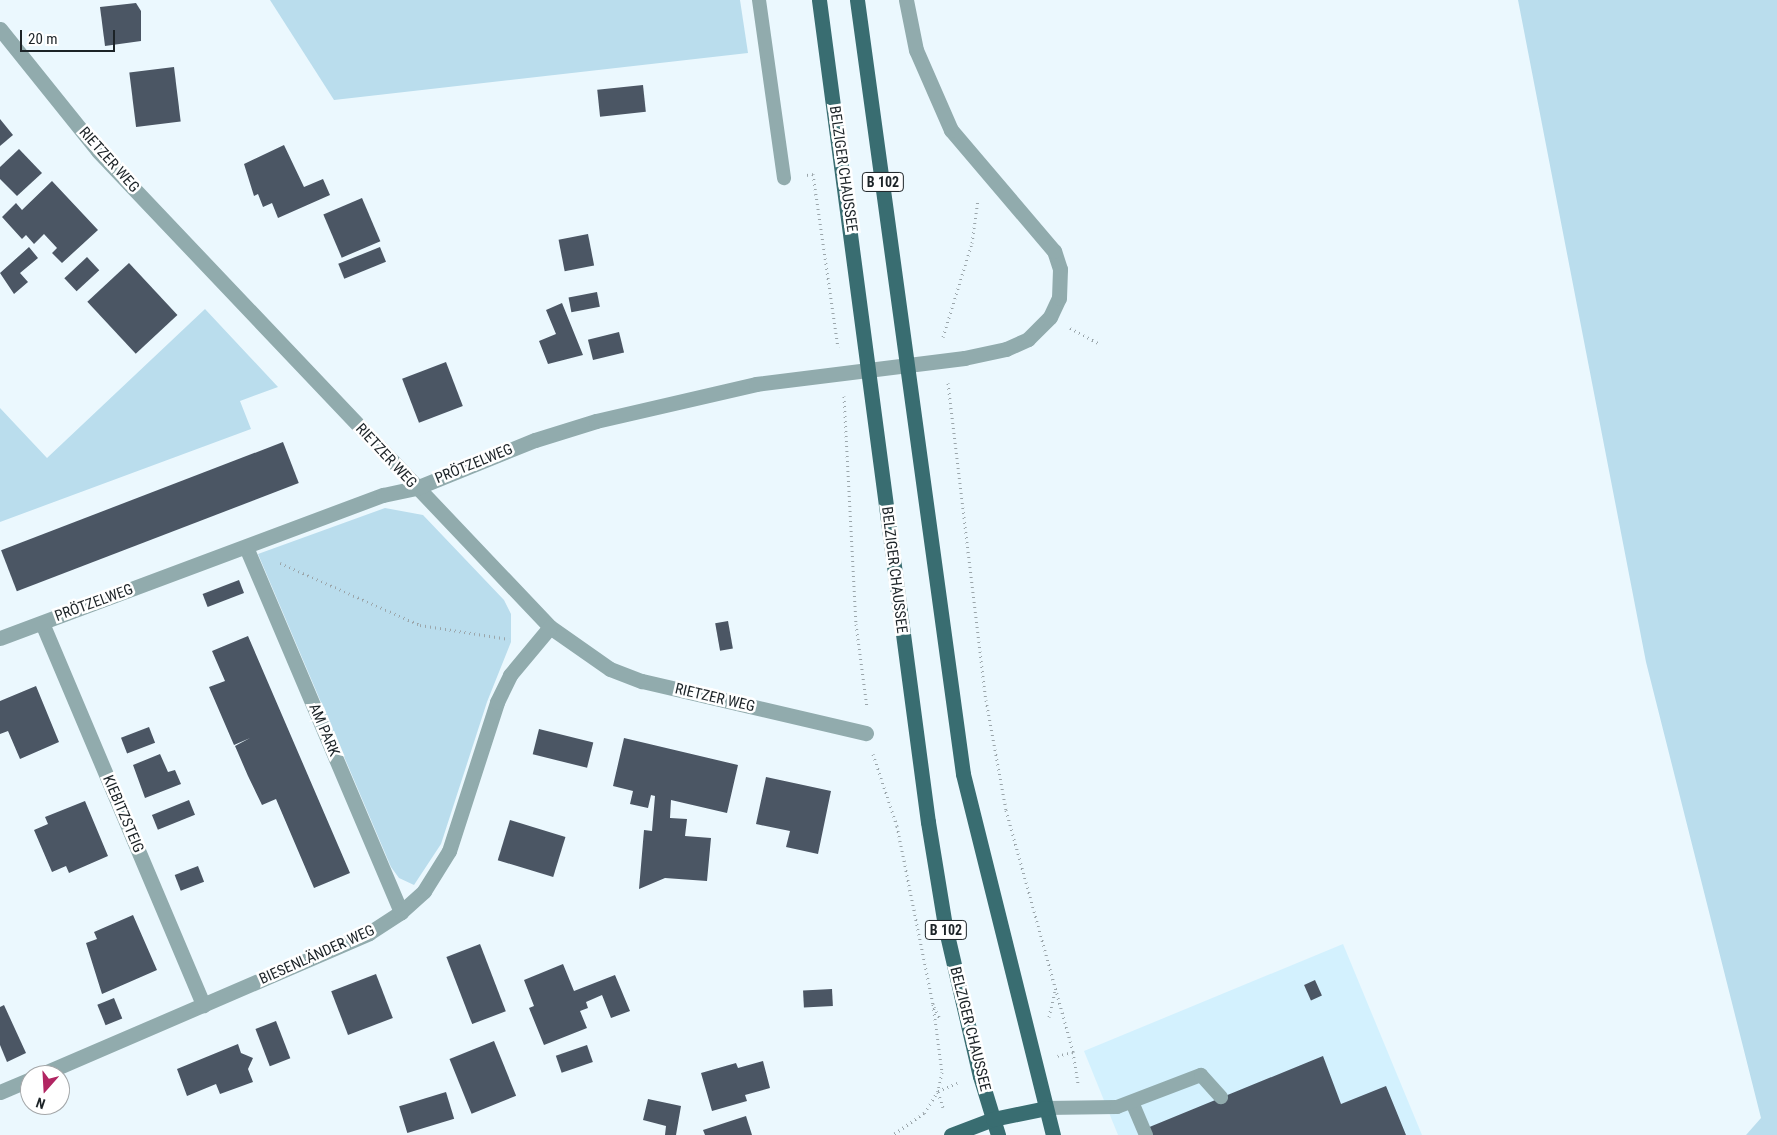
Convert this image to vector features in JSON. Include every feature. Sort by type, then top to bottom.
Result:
[{"type":"main road","name":"BELZIGER CHAUSSEE","points":[[819,0],[931,841],[945,926],[998,1135]]},
{"type":"main road","name":"B 102","points":[[857,0],[963,774],[1046,1108]]},
{"type":"main road","points":[[951,1135],[993,1119],[1046,1108],[1053,1135]]},
{"type":"street","points":[[906,0],[929,86],[951,130],[982,171],[1054,251],[1061,287],[1050,317]]},
{"type":"street","name":"RIETZER WEG","points":[[0,29],[98,151],[550,627],[610,670],[642,681],[866,733]]},
{"type":"street","name":"PRÖTZELWEG","points":[[0,638],[383,495],[416,488],[518,447],[596,421],[684,398],[842,372],[946,360],[1006,349],[1028,339],[1050,317]]},
{"type":"street","name":"AM PARK","points":[[246,547],[401,912]]},
{"type":"street","name":"KIEBITZSTEIG","points":[[42,623],[203,1005]]},
{"type":"street","name":"BIESENLÄNDER WEG","points":[[63,1065],[369,933],[401,912],[424,890],[449,851],[497,702],[510,675],[550,627]]},
{"type":"street","points":[[0,1092],[20,1083]]},
{"type":"lane","points":[[759,0],[784,178]]},
{"type":"lane","points":[[1046,1108],[1117,1107],[1201,1075],[1222,1098]]},
{"type":"lane","points":[[1132,1102],[1146,1135]]},
{"type":"path","points":[[982,171],[972,243],[944,322],[946,360],[986,700],[1006,810],[1073,1052],[1035,1062]]},
{"type":"path","points":[[784,178],[814,174],[842,372],[856,624],[868,715]]},
{"type":"path","points":[[1050,317],[1100,344]]},
{"type":"path","points":[[246,547],[420,625],[506,640],[550,627]]},
{"type":"path","points":[[872,749],[897,826],[933,1004],[942,1072],[938,1091],[924,1113],[893,1135]]},
{"type":"path","points":[[938,1091],[943,1107]]},
{"type":"shaded area","points":[[270,0],[740,0],[748,53],[334,100]]},
{"type":"shaded area","points":[[1518,0],[1777,0],[1777,1135],[1746,1135],[1761,1118],[1646,662]]},
{"type":"shaded area","points":[[205,309],[278,387],[240,401],[251,429],[0,522],[0,408],[47,458]]},
{"type":"shaded area","points":[[385,508],[423,515],[504,600],[511,614],[511,642],[487,702],[441,844],[414,885],[399,878],[391,867],[258,554]]},
{"type":"shaded area","points":[[1343,944],[1422,1135],[1118,1135],[1084,1051]]},
{"type":"building","points":[[136,3],[141,11],[141,41],[105,46],[100,7]]},
{"type":"building","points":[[174,67],[181,122],[136,127],[129,72]]},
{"type":"building","points":[[643,85],[646,112],[600,117],[597,90]]},
{"type":"building","points":[[0,119],[13,135],[0,146]]},
{"type":"building","points":[[284,145],[304,187],[323,179],[330,195],[278,218],[272,203],[263,207],[258,194],[254,196],[244,164]]},
{"type":"building","points":[[19,149],[42,173],[17,196],[0,179],[0,167]]},
{"type":"building","points":[[52,181],[98,230],[62,263],[52,253],[57,248],[44,234],[34,244],[26,235],[22,239],[2,217],[16,203],[22,210]]},
{"type":"building","points":[[362,198],[380,241],[342,258],[323,214]]},
{"type":"building","points":[[588,234],[594,265],[565,271],[559,240]]},
{"type":"building","points":[[29,247],[38,258],[20,273],[28,282],[14,294],[0,273]]},
{"type":"building","points":[[380,247],[386,262],[344,279],[338,264]]},
{"type":"building","points":[[87,257],[99,270],[77,291],[64,278]]},
{"type":"building","points":[[129,263],[177,315],[136,354],[87,302]]},
{"type":"building","points":[[597,292],[600,307],[571,312],[569,298]]},
{"type":"building","points":[[562,303],[583,355],[548,364],[539,341],[556,334],[546,310]]},
{"type":"building","points":[[619,332],[624,352],[593,360],[588,340]]},
{"type":"building","points":[[446,362],[463,406],[419,423],[402,379]]},
{"type":"building","points":[[283,442],[299,483],[17,591],[1,550]]},
{"type":"building","points":[[239,580],[244,593],[208,607],[203,594]]},
{"type":"building","points":[[728,621],[733,649],[720,651],[715,623]]},
{"type":"building","points":[[248,636],[350,873],[314,888],[276,799],[262,805],[235,746],[250,738],[234,745],[209,687],[225,681],[212,651]]},
{"type":"building","points":[[36,686],[59,742],[20,759],[8,731],[0,734],[0,701]]},
{"type":"building","points":[[149,727],[155,743],[127,754],[121,738]]},
{"type":"building","points":[[539,729],[593,743],[587,768],[533,754]]},
{"type":"building","points":[[624,738],[738,765],[727,813],[671,800],[670,818],[687,819],[685,836],[711,838],[707,881],[665,878],[639,889],[644,830],[652,831],[655,796],[651,795],[648,808],[630,804],[633,791],[613,786]]},
{"type":"building","points":[[160,754],[168,772],[175,770],[181,784],[145,798],[133,765]]},
{"type":"building","points":[[766,777],[831,791],[818,854],[786,847],[790,831],[756,824]]},
{"type":"building","points":[[189,800],[195,815],[158,830],[152,815]]},
{"type":"building","points":[[85,801],[108,856],[69,873],[66,866],[52,872],[34,830],[48,824],[45,817]]},
{"type":"building","points":[[510,820],[565,837],[553,877],[498,860]]},
{"type":"building","points":[[198,866],[204,882],[181,891],[175,875]]},
{"type":"building","points":[[133,915],[157,970],[102,994],[86,943],[97,939],[94,932]]},
{"type":"building","points":[[480,944],[506,1011],[472,1024],[446,957]]},
{"type":"building","points":[[563,964],[574,991],[615,975],[630,1011],[611,1018],[602,995],[586,1002],[588,1008],[580,1011],[587,1028],[544,1045],[529,1008],[534,1006],[524,980]]},
{"type":"building","points":[[376,974],[393,1018],[348,1035],[331,991]]},
{"type":"building","points":[[1315,980],[1322,996],[1311,1000],[1304,985]]},
{"type":"building","points":[[832,989],[833,1006],[804,1007],[803,991]]},
{"type":"building","points":[[114,998],[122,1018],[106,1025],[97,1005]]},
{"type":"building","points":[[4,1005],[26,1053],[7,1062],[0,1045],[0,1007]]},
{"type":"building","points":[[276,1021],[290,1058],[270,1066],[255,1029]]},
{"type":"building","points":[[494,1041],[516,1096],[472,1114],[449,1059]]},
{"type":"building","points":[[238,1044],[241,1053],[253,1058],[248,1069],[253,1082],[220,1094],[216,1084],[187,1096],[177,1069]]},
{"type":"building","points":[[587,1045],[593,1062],[562,1073],[556,1056]]},
{"type":"building","points":[[1323,1056],[1341,1104],[1386,1086],[1406,1135],[1149,1135],[1147,1128]]},
{"type":"building","points":[[763,1061],[770,1088],[745,1095],[747,1101],[712,1111],[701,1073],[736,1063],[738,1068]]},
{"type":"building","points":[[446,1092],[454,1119],[407,1133],[399,1106]]},
{"type":"building","points":[[648,1099],[681,1106],[676,1135],[665,1135],[666,1126],[643,1120]]},
{"type":"building","points":[[746,1116],[752,1135],[705,1135],[703,1130]]}]
